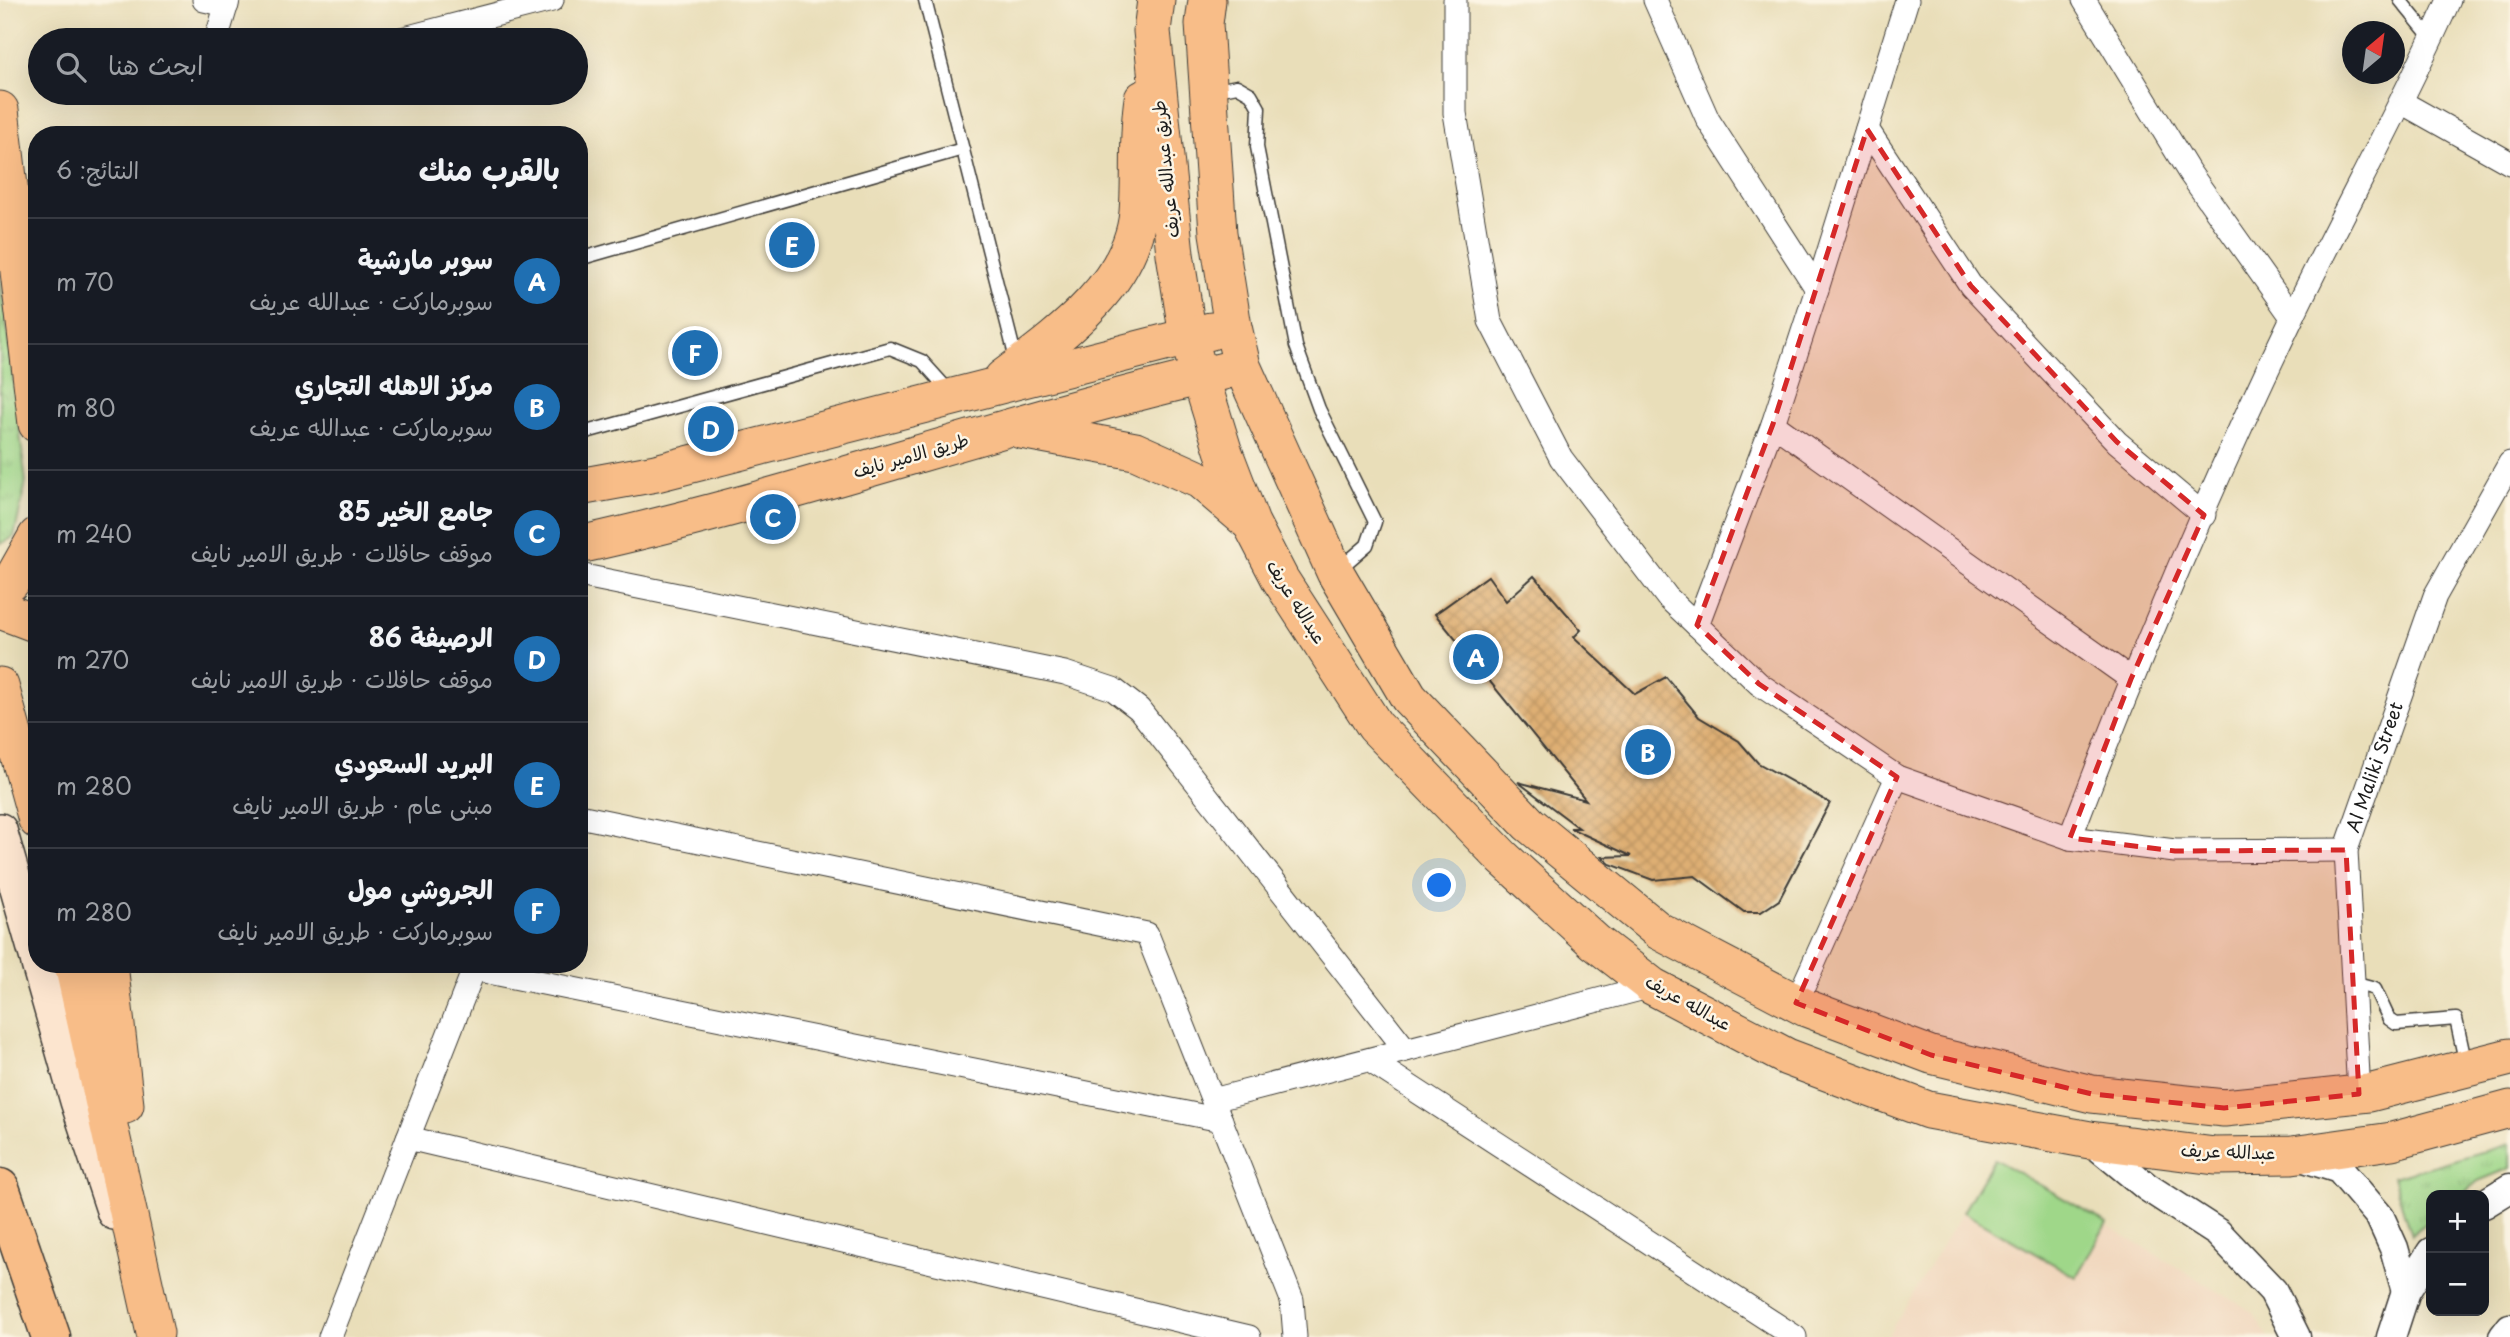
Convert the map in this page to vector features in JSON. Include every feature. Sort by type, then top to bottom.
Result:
[{"type":"highway","points":[[0,1188],[51,1337]]},
{"type":"main road","points":[[1207,0],[1204,23],[1218,233],[1233,327],[1242,366],[1335,572],[1409,698],[1529,824],[1659,931],[1796,1003],[1931,1055],[2092,1094],[2224,1108],[2359,1094],[2510,1057]]},
{"type":"main road","points":[[972,393],[1018,366],[1093,304],[1128,251],[1138,214],[1138,130],[1154,15]]},
{"type":"main road","name":"طريق عبدالله عريف","points":[[1154,15],[1175,254],[1188,337]]},
{"type":"main road","points":[[0,110],[28,348]]},
{"type":"main road","points":[[588,485],[656,473],[1233,327]]},
{"type":"main road","name":"عبدالله عريف","points":[[1188,337],[1251,523],[1280,579],[1376,726],[1503,858],[1595,943],[1652,986],[1787,1057],[1928,1110],[2090,1140],[2215,1156],[2291,1155],[2392,1141],[2510,1109]]},
{"type":"main road","name":"طريق الامير نايف","points":[[588,543],[687,521],[1006,428],[1242,366]]},
{"type":"main road","points":[[1006,428],[1135,451],[1200,480],[1251,523]]},
{"type":"main road","points":[[0,592],[11,582],[28,552]]},
{"type":"main road","points":[[0,610],[28,621]]},
{"type":"main road","points":[[0,639],[28,635]]},
{"type":"main road","points":[[0,686],[28,787]]},
{"type":"main road","points":[[0,830],[28,930]]},
{"type":"main road","points":[[40,973],[77,1101],[156,1335]]},
{"type":"main road","points":[[75,973],[156,1335]]},
{"type":"main road","points":[[110,973],[127,1115],[132,1236]]},
{"type":"street","points":[[204,0],[228,2],[220,28]]},
{"type":"street","points":[[444,28],[552,0]]},
{"type":"street","points":[[1455,0],[1455,113],[1490,321],[1561,458],[1667,597],[1759,684],[1897,777],[2070,838],[2175,851],[2346,850]]},
{"type":"street","points":[[1656,0],[1708,120],[1818,289]]},
{"type":"street","points":[[1697,625],[1773,425],[1907,0]]},
{"type":"street","points":[[2084,0],[2189,172],[2292,317]]},
{"type":"street","points":[[2070,838],[2131,678],[2292,317],[2403,103],[2449,0]]},
{"type":"street","points":[[2403,103],[2510,163]]},
{"type":"street","points":[[1867,129],[1970,286],[2117,442],[2204,515]]},
{"type":"street","points":[[1773,425],[2131,678]]},
{"type":"street","name":"Al Maliki Street","points":[[2359,1094],[2346,850],[2435,596],[2510,463]]},
{"type":"street","points":[[588,577],[1065,673],[1113,689],[1139,709],[1406,1050]]},
{"type":"street","points":[[1796,1003],[1897,777]]},
{"type":"street","points":[[588,818],[1147,934],[1292,1300],[1295,1337]]},
{"type":"street","points":[[330,1337],[473,973]]},
{"type":"street","points":[[506,973],[1217,1110],[1369,1060],[1652,986]]},
{"type":"street","points":[[1369,1060],[1795,1337]]},
{"type":"street","points":[[408,1138],[1249,1337]]},
{"type":"street","points":[[2090,1140],[2147,1187],[2218,1233],[2273,1291],[2296,1337]]},
{"type":"street","points":[[2291,1155],[2339,1169],[2361,1193],[2385,1227],[2406,1291]]},
{"type":"street","points":[[2489,1201],[2510,1188]]},
{"type":"street","points":[[2391,1337],[2406,1291],[2430,1253]]},
{"type":"street","points":[[2503,1337],[2510,1328]]},
{"type":"lane","points":[[925,0],[1018,366]]},
{"type":"lane","points":[[2400,0],[2432,38]]},
{"type":"lane","points":[[1209,92],[1237,86],[1251,94],[1259,108],[1257,147],[1296,346],[1319,409],[1375,522],[1367,545],[1335,572]]},
{"type":"lane","points":[[588,256],[963,149]]},
{"type":"lane","points":[[588,432],[890,348],[922,361],[972,393]]},
{"type":"lane","points":[[2353,983],[2375,989],[2389,1018],[2396,1024],[2456,1019],[2467,1068]]},
{"type":"highlighted area","points":[[1867,129],[1971,286],[2117,442],[2204,515],[2131,679],[2070,838],[2175,851],[2346,850],[2359,1094],[2224,1108],[2092,1094],[1931,1055],[1796,1003],[1897,777],[1759,684],[1697,625],[1773,424]]},
{"type":"shaded area","points":[[1994,1159],[2253,1312],[2268,1337],[1887,1337]]},
{"type":"green space","points":[[0,275],[26,482],[14,537],[0,544]]},
{"type":"green space","points":[[2510,1144],[2510,1168],[2478,1181],[2467,1190],[2426,1190],[2426,1223],[2411,1235],[2393,1177]]},
{"type":"green space","points":[[1994,1159],[2107,1223],[2076,1277],[1963,1212]]},
{"type":"building","points":[[1488,576],[1506,601],[1534,576],[1581,630],[1574,637],[1635,694],[1666,677],[1699,717],[1739,741],[1758,763],[1830,803],[1779,900],[1761,912],[1744,912],[1695,876],[1653,880],[1610,864],[1602,857],[1631,856],[1570,828],[1579,828],[1518,782],[1586,800],[1435,614]]},
{"type":"place","name":"البريد السعودي","points":[[792,245]]},
{"type":"place","name":"الجروشي مول","points":[[695,353]]},
{"type":"place","name":"الرصيفة 86","points":[[711,429]]},
{"type":"place","name":"جامع الخير 85","points":[[773,517]]},
{"type":"place","name":"سوبر مارشية","points":[[1476,657]]},
{"type":"place","name":"مركز الاهله التجاري","points":[[1648,752]]}]
